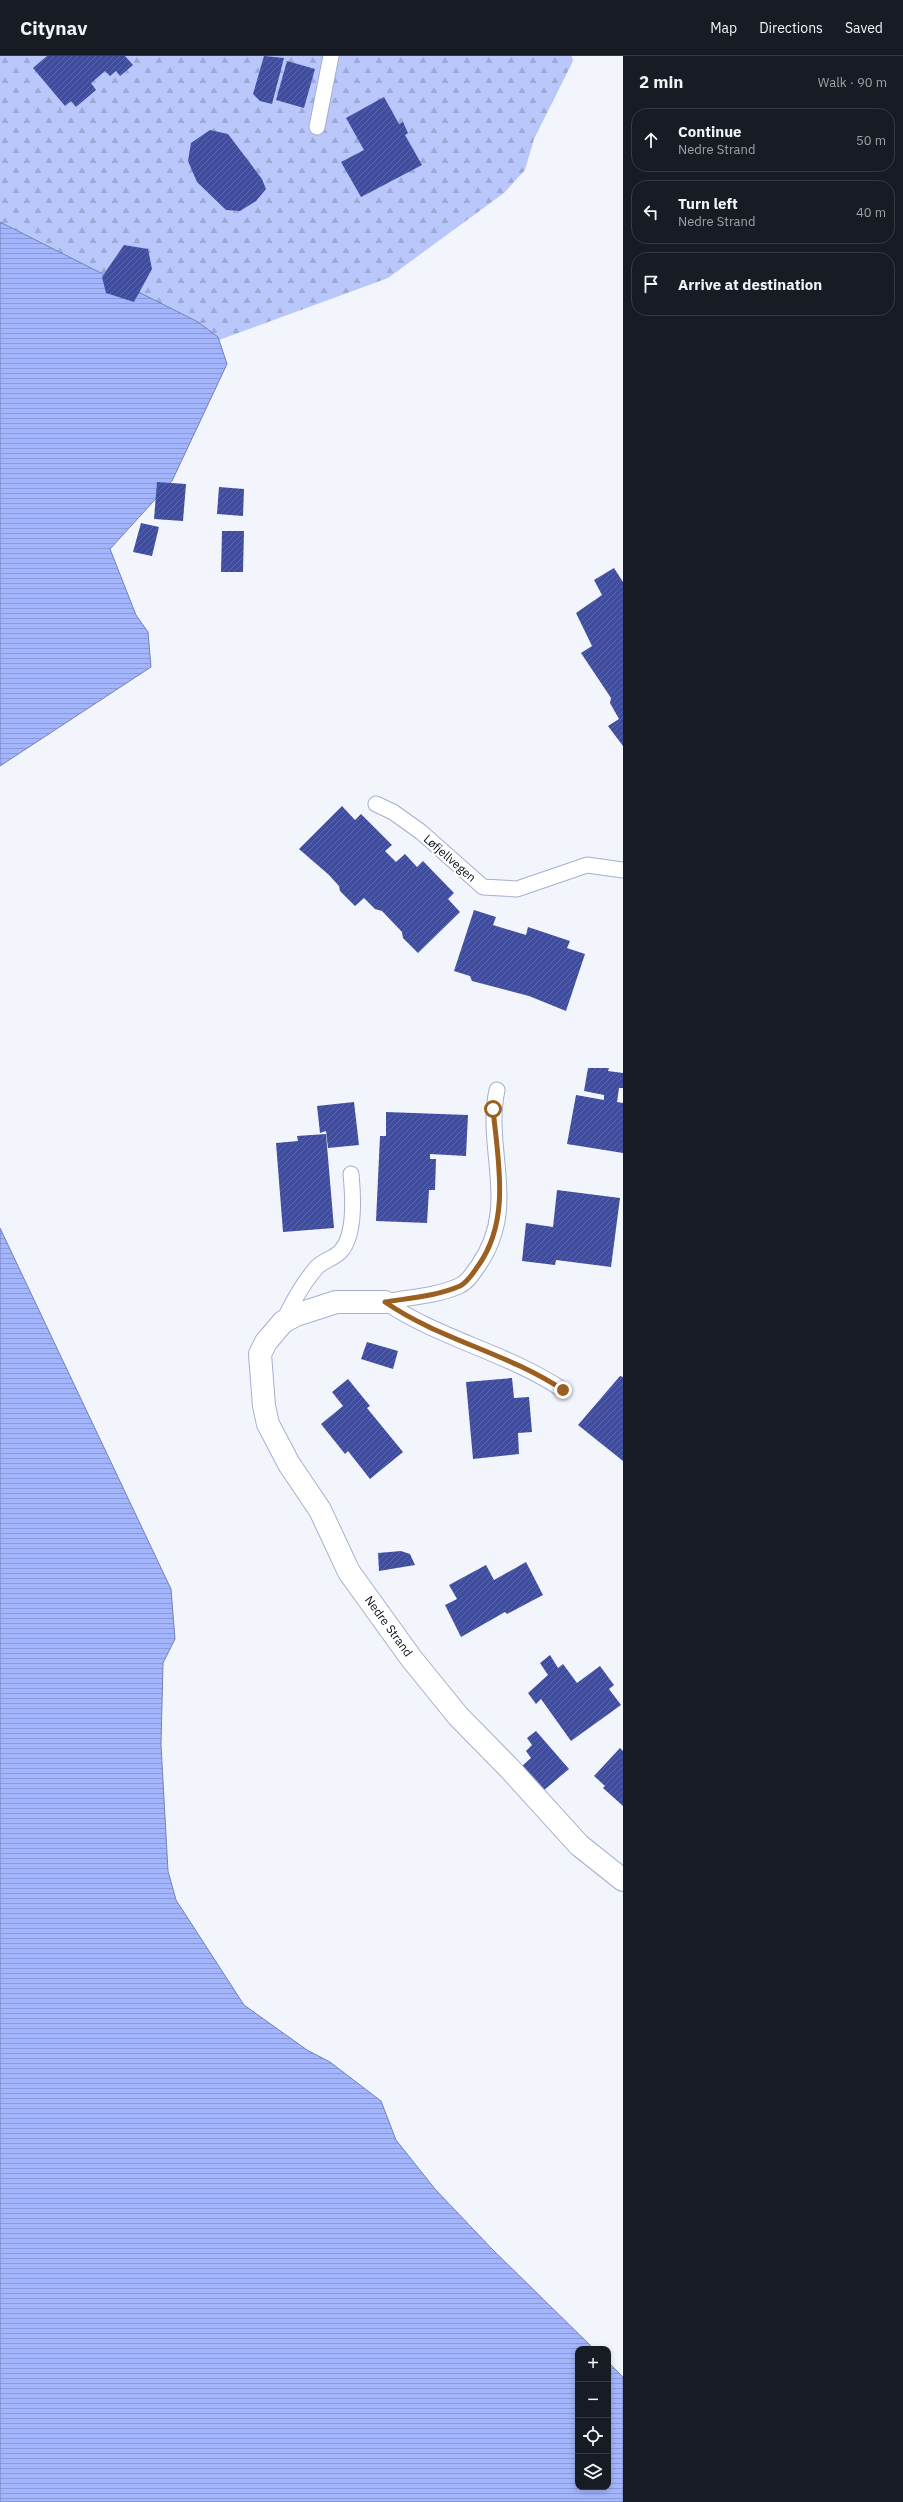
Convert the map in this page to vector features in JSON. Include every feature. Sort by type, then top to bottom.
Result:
[{"type":"street","name":"Nedre Strand","points":[[385,1302],[336,1302],[296,1315],[283,1322],[266,1342],[260,1354],[264,1406],[268,1424],[289,1464],[320,1510],[349,1572],[411,1658],[458,1716],[510,1769],[579,1845],[623,1880]]},
{"type":"lane","points":[[317,127],[331,56]]},
{"type":"lane","name":"Løfjellvegen","points":[[376,804],[393,812],[420,832],[483,887],[517,889],[587,865],[623,870]]},
{"type":"lane","name":"Nedre Strand","points":[[385,1302],[429,1295],[460,1285],[470,1278],[483,1259],[494,1238],[501,1188],[493,1109],[497,1090]]},
{"type":"lane","name":"Nedre Strand","points":[[283,1322],[297,1294],[318,1266],[340,1252],[347,1240],[354,1195],[351,1174]]},
{"type":"lane","points":[[385,1302],[416,1320],[544,1376],[563,1390]]},
{"type":"green space","points":[[0,56],[572,56],[573,61],[534,139],[525,170],[504,193],[388,278],[219,340],[198,322],[0,222]]},
{"type":"shaded area","points":[[0,222],[198,322],[218,337],[227,364],[172,481],[110,549],[136,615],[148,632],[151,667],[0,766]]},
{"type":"shaded area","points":[[0,1228],[171,1589],[175,1639],[163,1663],[161,1745],[168,1871],[176,1900],[244,2005],[307,2050],[330,2062],[381,2101],[396,2140],[435,2189],[492,2249],[591,2346],[575,2346],[575,2490],[611,2490],[611,2365],[623,2377],[623,2502],[0,2502]]},
{"type":"building","points":[[47,56],[125,56],[133,65],[120,76],[116,71],[110,76],[105,71],[91,83],[96,90],[76,107],[71,101],[65,106],[33,68]]},
{"type":"building","points":[[264,56],[284,58],[272,104],[260,101],[253,94]]},
{"type":"building","points":[[287,61],[315,69],[304,108],[276,100]]},
{"type":"building","points":[[384,97],[399,124],[403,122],[408,133],[405,135],[422,165],[361,197],[341,162],[364,150],[346,118]]},
{"type":"building","points":[[210,130],[228,134],[262,179],[266,189],[256,201],[240,211],[226,210],[197,182],[188,161],[191,143]]},
{"type":"building","points":[[124,245],[148,249],[152,269],[134,302],[106,293],[102,277]]},
{"type":"building","points":[[157,482],[186,484],[183,521],[154,519]]},
{"type":"building","points":[[219,487],[244,489],[243,516],[217,514]]},
{"type":"building","points":[[141,523],[159,527],[152,556],[133,552]]},
{"type":"building","points":[[222,531],[244,531],[243,572],[221,572]]},
{"type":"building","points":[[614,568],[623,582],[623,746],[608,726],[619,719],[610,703],[611,698],[581,653],[592,646],[576,613],[602,595],[594,580]]},
{"type":"building","points":[[342,806],[355,820],[361,814],[392,845],[385,851],[396,862],[405,854],[417,867],[423,861],[454,893],[448,899],[460,912],[418,953],[403,938],[402,932],[382,911],[375,909],[364,898],[355,906],[340,891],[339,886],[329,875],[299,849]]},
{"type":"building","points":[[474,910],[496,917],[493,925],[526,935],[528,927],[570,941],[567,948],[585,954],[566,1011],[529,996],[472,981],[470,976],[454,971]]},
{"type":"building","points":[[588,1068],[609,1068],[608,1071],[623,1073],[623,1088],[619,1088],[617,1102],[623,1103],[623,1153],[567,1144],[576,1095],[604,1100],[604,1095],[584,1091]]},
{"type":"building","points":[[354,1102],[359,1145],[328,1148],[326,1131],[320,1133],[317,1106]]},
{"type":"building","points":[[386,1112],[468,1115],[466,1156],[430,1154],[430,1159],[436,1159],[435,1190],[429,1190],[427,1223],[376,1221],[380,1136],[386,1136]]},
{"type":"building","points":[[326,1134],[334,1228],[283,1232],[276,1143],[298,1141],[297,1136]]},
{"type":"building","points":[[557,1190],[620,1198],[611,1267],[556,1260],[555,1265],[522,1261],[526,1223],[553,1227]]},
{"type":"building","points":[[367,1342],[398,1351],[393,1369],[361,1359]]},
{"type":"building","points":[[620,1376],[623,1377],[623,1461],[578,1425]]},
{"type":"building","points":[[512,1378],[514,1398],[529,1397],[532,1432],[518,1433],[519,1454],[473,1459],[466,1382]]},
{"type":"building","points":[[348,1379],[370,1406],[367,1408],[403,1452],[370,1479],[348,1451],[345,1454],[321,1424],[343,1406],[332,1392]]},
{"type":"building","points":[[401,1551],[410,1554],[415,1565],[379,1571],[378,1553]]},
{"type":"building","points":[[526,1562],[543,1595],[507,1614],[505,1612],[461,1637],[445,1605],[457,1599],[449,1585],[486,1565],[494,1580]]},
{"type":"building","points":[[550,1655],[558,1668],[563,1664],[577,1683],[600,1666],[614,1685],[609,1689],[621,1705],[571,1741],[541,1699],[536,1704],[528,1693],[548,1675],[540,1663]]},
{"type":"building","points":[[536,1731],[569,1769],[543,1791],[522,1766],[531,1758],[526,1751],[532,1745],[527,1738]]},
{"type":"building","points":[[620,1748],[623,1751],[623,1806],[603,1788],[605,1786],[594,1776]]},
{"type":"route","points":[[493,1109],[501,1188],[494,1238],[483,1259],[470,1278],[460,1285],[429,1295],[385,1302],[416,1320],[544,1376],[563,1390]]}]
